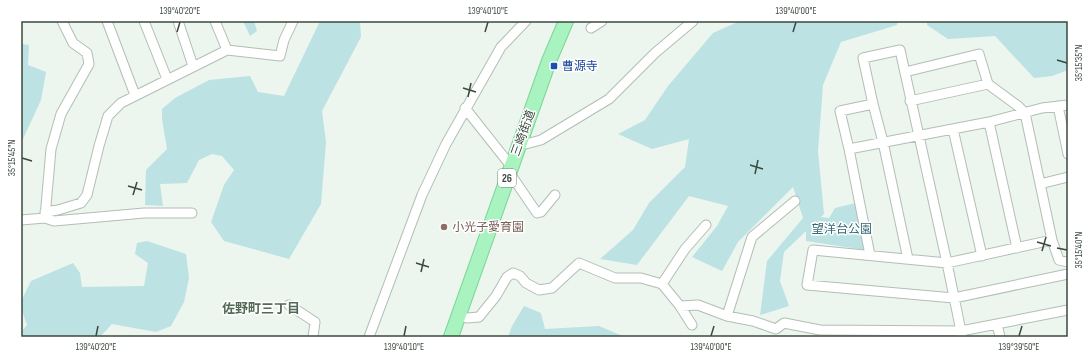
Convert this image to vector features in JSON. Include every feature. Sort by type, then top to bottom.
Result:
[{"type":"main road","name":"三崎街道","points":[[451,337],[549,60],[566,21]]},
{"type":"street","points":[[45,215],[51,149],[61,114],[89,64],[87,53],[73,43],[62,21]]},
{"type":"street","points":[[107,21],[135,95]]},
{"type":"street","points":[[144,21],[167,79]]},
{"type":"street","points":[[178,21],[194,66]]},
{"type":"street","points":[[215,21],[227,50]]},
{"type":"street","points":[[21,220],[45,215],[81,203],[87,196],[108,116],[121,103],[227,50],[280,56],[284,40],[293,21]]},
{"type":"street","points":[[369,337],[422,195],[446,144],[465,108],[501,47],[526,21]]},
{"type":"street","points":[[591,28],[602,21]]},
{"type":"street","points":[[518,146],[541,140],[609,99],[655,54],[693,21]]},
{"type":"street","points":[[908,259],[863,58],[900,50],[910,101],[947,263],[961,334]]},
{"type":"street","points":[[905,72],[979,54],[988,84],[1025,113],[1052,240],[1059,260],[1066,260]]},
{"type":"street","points":[[910,101],[988,84]]},
{"type":"street","points":[[870,255],[840,111],[873,104]]},
{"type":"street","points":[[849,149],[989,122],[1042,108],[1068,105]]},
{"type":"street","points":[[1058,106],[1068,154]]},
{"type":"street","points":[[465,108],[510,169],[537,213],[542,212],[555,195]]},
{"type":"street","points":[[989,122],[1017,248]]},
{"type":"street","points":[[953,129],[982,256]]},
{"type":"street","points":[[1040,184],[1068,177]]},
{"type":"street","points":[[727,316],[752,237],[795,201]]},
{"type":"street","points":[[45,215],[54,221],[144,213],[192,213]]},
{"type":"street","points":[[662,284],[685,249],[706,225]]},
{"type":"street","points":[[1052,240],[947,263],[812,250],[807,285],[954,298],[1068,274]]},
{"type":"street","points":[[458,315],[467,318],[479,317],[496,296],[507,277],[513,273],[520,276],[526,283],[539,290],[552,288],[579,263],[615,278],[641,278],[662,284],[680,306],[692,325]]},
{"type":"street","points":[[290,305],[315,322],[313,337]]},
{"type":"street","points":[[680,306],[698,305],[727,316],[753,321],[776,329],[784,323],[820,330],[961,334],[997,324],[1068,310]]},
{"type":"street","points":[[997,324],[1000,337]]},
{"type":"green space","points":[[243,21],[254,21],[257,31],[250,36]]},
{"type":"green space","points":[[320,21],[360,21],[361,37],[322,111],[326,142],[321,204],[289,259],[224,241],[211,222],[224,185],[234,170],[222,156],[212,154],[199,160],[187,183],[160,184],[163,206],[145,205],[146,170],[167,149],[162,119],[162,109],[175,98],[209,80],[250,76],[258,92],[284,96]]},
{"type":"green space","name":"望洋台公園","points":[[740,21],[898,21],[897,25],[841,42],[823,85],[818,151],[824,214],[821,217],[829,218],[835,208],[856,203],[865,250],[806,241],[806,231],[784,252],[780,281],[789,306],[760,315],[767,261],[803,218],[793,187],[738,242],[722,271],[692,257],[717,226],[728,206],[689,196],[637,265],[600,259],[633,230],[649,203],[685,167],[689,139],[652,149],[618,134],[645,120],[668,86],[713,33]]},
{"type":"green space","points":[[927,21],[1068,21],[1068,70],[1052,76],[1034,78],[995,36],[948,39],[927,25]]},
{"type":"green space","points":[[21,44],[29,45],[28,65],[46,72],[41,100],[23,139],[21,138]]},
{"type":"green space","points":[[147,241],[186,254],[189,278],[184,302],[171,326],[156,332],[112,324],[100,337],[21,337],[21,332],[27,325],[22,311],[22,302],[31,281],[73,263],[80,273],[82,287],[144,286],[148,263],[135,254],[137,243]]},
{"type":"green space","points":[[524,306],[541,313],[545,329],[599,326],[625,337],[508,337],[512,326]]},
{"type":"place","name":"曹源寺","points":[[554,66]]},
{"type":"place","name":"小光子愛育園","points":[[444,227]]},
{"type":"district","name":"佐野町三丁目","points":[[261,308]]}]
